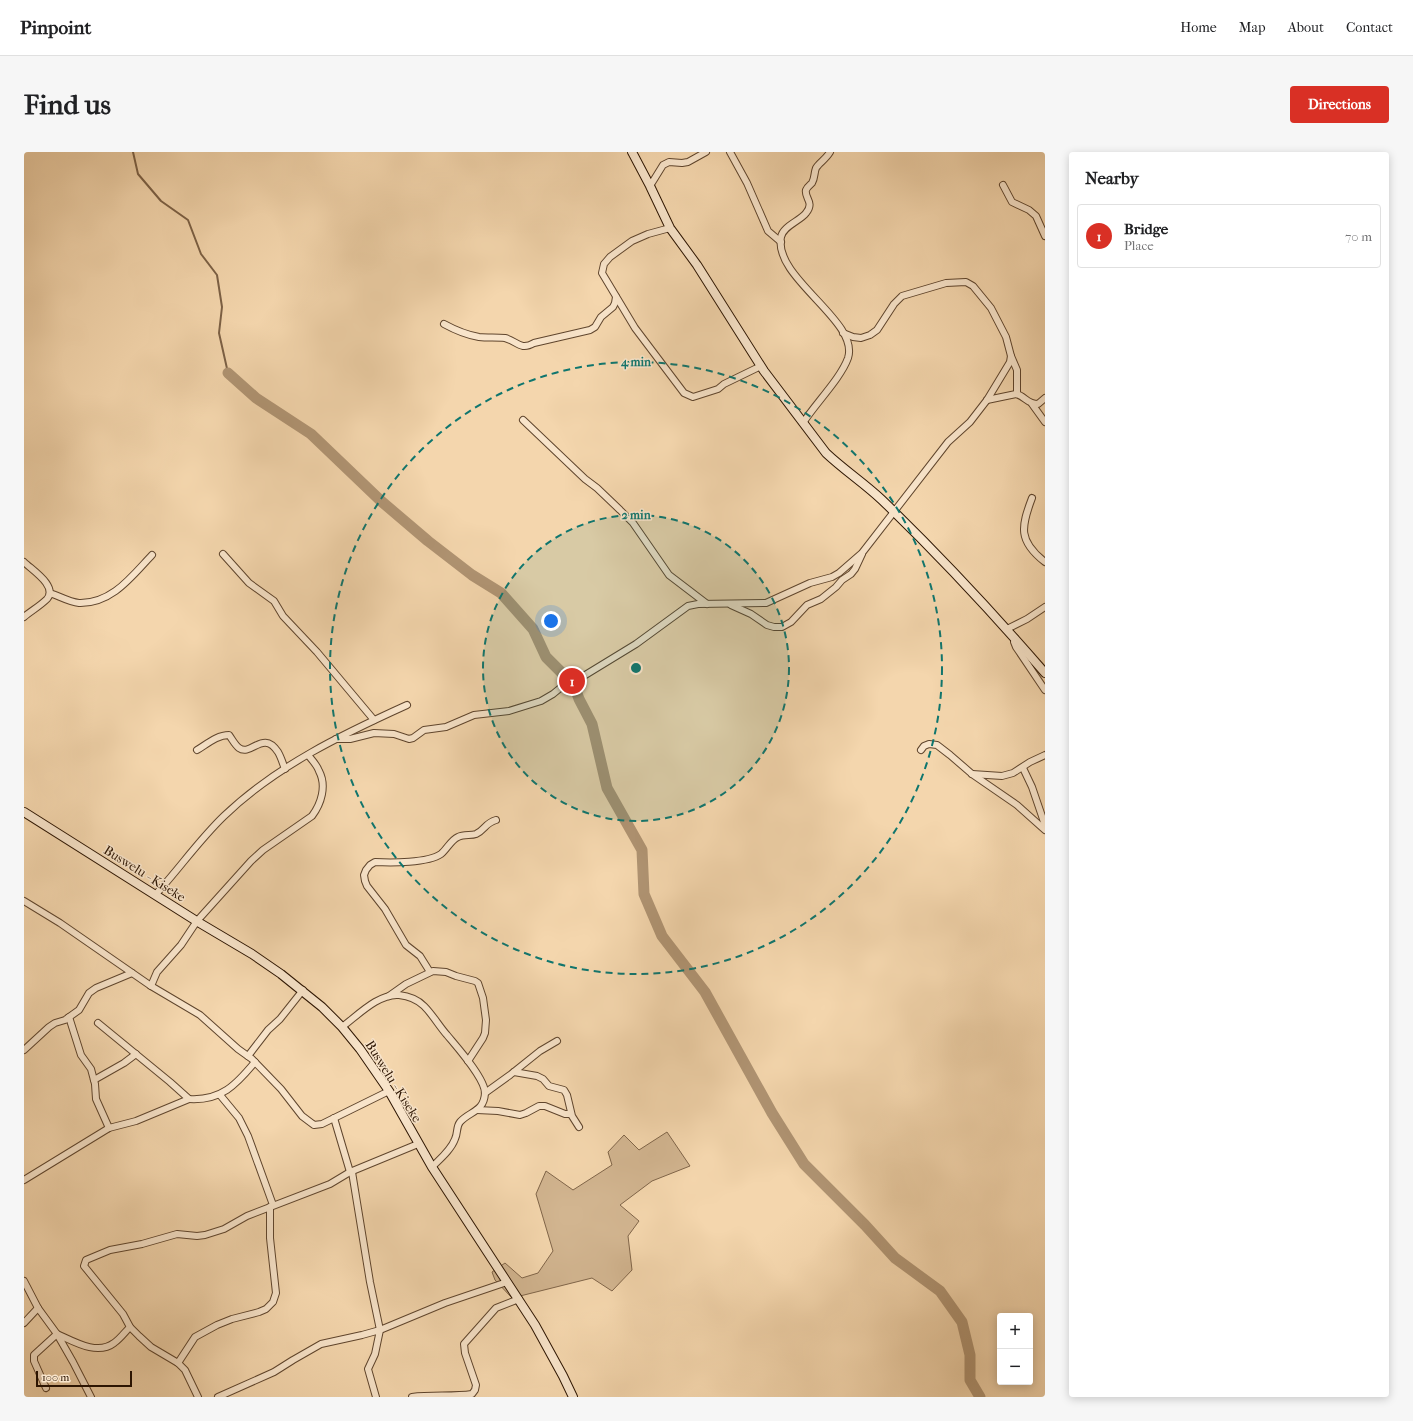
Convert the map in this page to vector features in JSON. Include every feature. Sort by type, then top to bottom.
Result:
[{"type":"main road","points":[[632,152],[670,228],[697,265],[762,366],[826,453],[895,512],[956,573],[1045,673]]},
{"type":"main road","name":"Buswelu - Kiseke","points":[[24,812],[252,954],[303,990],[342,1027],[360,1049],[389,1091],[432,1168],[519,1299],[550,1350],[573,1397]]},
{"type":"street","points":[[650,186],[663,165],[669,162],[688,162],[706,152]]},
{"type":"street","points":[[730,152],[747,184],[768,231],[781,242]]},
{"type":"street","points":[[803,423],[838,375],[848,358],[849,350],[848,342],[840,326],[792,272],[785,262],[781,242],[783,232],[799,220],[809,208],[810,202],[806,193],[807,188],[814,178],[816,168],[824,161],[830,152]]},
{"type":"street","points":[[1004,185],[1012,202],[1029,210],[1036,216],[1045,236]]},
{"type":"street","points":[[670,228],[648,234],[632,241],[610,257],[604,264],[602,273],[635,328],[680,387],[688,395],[696,397],[718,388],[762,366]]},
{"type":"street","points":[[843,333],[861,338],[870,335],[877,330],[894,304],[902,296],[946,283],[966,282],[973,286],[991,308],[1006,337],[1011,356],[1017,370],[1017,394]]},
{"type":"street","points":[[444,324],[480,337],[505,338],[522,346],[529,346],[534,343],[595,328],[601,317],[616,303],[616,297]]},
{"type":"street","points":[[726,603],[751,614],[767,625],[782,627],[791,622],[807,605],[821,599],[836,587],[855,569],[862,553],[878,531],[895,512],[900,503],[948,442],[970,422],[987,400],[1008,368],[1011,356]]},
{"type":"street","points":[[987,400],[1017,394],[1032,404],[1045,422]]},
{"type":"street","points":[[1032,404],[1038,404],[1045,398]]},
{"type":"street","points":[[523,420],[584,479],[597,488],[633,523],[669,575],[707,604]]},
{"type":"street","points":[[1032,498],[1023,532],[1032,548],[1045,562]]},
{"type":"street","points":[[336,739],[350,739],[374,733],[394,734],[408,739],[413,738],[424,730],[446,727],[474,715],[509,711],[541,701],[564,685],[582,677],[636,644],[688,606],[726,603],[766,603],[810,583],[832,577],[839,573],[862,553]]},
{"type":"street","points":[[222,554],[249,583],[274,601],[283,616],[317,652],[374,720]]},
{"type":"street","points":[[50,593],[79,603],[107,597],[121,588],[152,555]]},
{"type":"street","points":[[24,562],[45,582],[49,587],[50,593],[47,598],[24,617]]},
{"type":"street","points":[[1007,629],[1027,619],[1045,607]]},
{"type":"street","points":[[1015,638],[1014,642],[1016,647],[1045,690]]},
{"type":"street","points":[[156,894],[223,816],[252,791],[285,769],[336,739],[407,705]]},
{"type":"street","points":[[197,750],[225,735],[229,735],[242,750],[250,749],[259,743],[268,742],[278,752],[285,769]]},
{"type":"street","points":[[921,750],[924,746],[929,744],[937,745],[972,774],[1017,804],[1045,830]]},
{"type":"street","points":[[151,986],[157,972],[181,945],[197,920],[251,861],[270,845],[312,816],[317,809],[323,791],[321,776],[319,769],[308,755]]},
{"type":"street","points":[[972,774],[1002,776],[1014,773],[1024,768],[1030,762],[1045,756]]},
{"type":"street","points":[[1024,768],[1039,805],[1045,825]]},
{"type":"street","points":[[1039,805],[1045,801]]},
{"type":"street","points":[[430,972],[420,956],[406,945],[386,909],[368,886],[364,875],[366,870],[375,862],[422,861],[434,858],[442,854],[458,837],[477,833],[486,824],[496,820]]},
{"type":"street","points":[[24,901],[60,923],[151,986],[200,1015],[255,1062],[281,1089],[302,1116],[314,1125],[322,1124],[389,1091]]},
{"type":"street","points":[[389,996],[406,984],[430,972],[446,972],[475,981],[480,986],[486,1020],[485,1033],[468,1061]]},
{"type":"street","points":[[24,1050],[49,1027],[69,1018],[79,1010],[89,993],[96,988],[132,973]]},
{"type":"street","points":[[248,1056],[268,1030],[280,1019],[303,990]]},
{"type":"street","points":[[342,1027],[382,998],[400,995],[414,999],[423,1006],[459,1048],[483,1084],[485,1093],[480,1107],[461,1121],[458,1125],[457,1135],[453,1143],[432,1168]]},
{"type":"street","points":[[69,1018],[74,1028],[81,1055],[91,1069],[96,1099],[109,1128]]},
{"type":"street","points":[[98,1022],[189,1099]]},
{"type":"street","points":[[485,1093],[540,1051],[557,1040]]},
{"type":"street","points":[[94,1080],[124,1063],[136,1054]]},
{"type":"street","points":[[24,1180],[109,1128],[136,1121],[189,1099],[206,1099],[220,1095],[245,1076],[255,1062]]},
{"type":"street","points":[[514,1072],[537,1076],[543,1079],[549,1086],[564,1090],[567,1095],[571,1114],[579,1127]]},
{"type":"street","points":[[178,1363],[195,1337],[202,1332],[232,1319],[266,1309],[274,1302],[276,1293],[270,1238],[272,1206],[248,1136],[239,1118],[220,1095]]},
{"type":"street","points":[[477,1110],[498,1111],[520,1115],[526,1114],[539,1106],[545,1106],[565,1114],[571,1114]]},
{"type":"street","points":[[334,1118],[351,1172],[380,1330],[375,1354],[368,1369],[376,1397]]},
{"type":"street","points":[[198,1397],[190,1379],[178,1363],[151,1347],[130,1327],[123,1314],[84,1266],[86,1260],[110,1250],[142,1244],[177,1234],[197,1236],[228,1228],[247,1216],[330,1184],[351,1172],[418,1144]]},
{"type":"street","points":[[24,1281],[38,1308],[57,1334],[91,1397]]},
{"type":"street","points":[[218,1397],[274,1372],[321,1344],[362,1336],[380,1330],[445,1304],[507,1282]]},
{"type":"street","points":[[412,1397],[427,1395],[472,1394],[476,1385],[465,1353],[464,1344],[496,1308],[519,1299]]},
{"type":"street","points":[[24,1323],[38,1308]]},
{"type":"street","points":[[57,1334],[74,1342],[98,1348],[107,1347],[114,1343],[130,1327]]},
{"type":"street","points":[[46,1388],[34,1361],[34,1355],[57,1334]]},
{"type":"shaded area","points":[[667,1132],[690,1166],[652,1181],[620,1205],[639,1221],[628,1236],[632,1270],[612,1291],[592,1278],[512,1298],[495,1280],[492,1272],[505,1263],[522,1278],[538,1273],[553,1251],[536,1194],[546,1171],[573,1190],[612,1165],[608,1152],[624,1135],[639,1150]]},
{"type":"waterway","points":[[133,152],[138,174],[161,201],[188,220],[201,254],[217,275],[222,307],[219,333],[228,373]]},
{"type":"waterway","points":[[228,373],[256,398],[311,434],[381,501],[428,541],[472,575],[501,593],[533,629],[546,657],[574,685],[579,699],[592,724],[607,788],[642,850],[644,894],[662,936],[705,992],[772,1113],[804,1164],[865,1225],[895,1258],[940,1291],[962,1322],[970,1355],[970,1380],[980,1397]]},
{"type":"place","name":"Bridge","points":[[572,681]]}]
